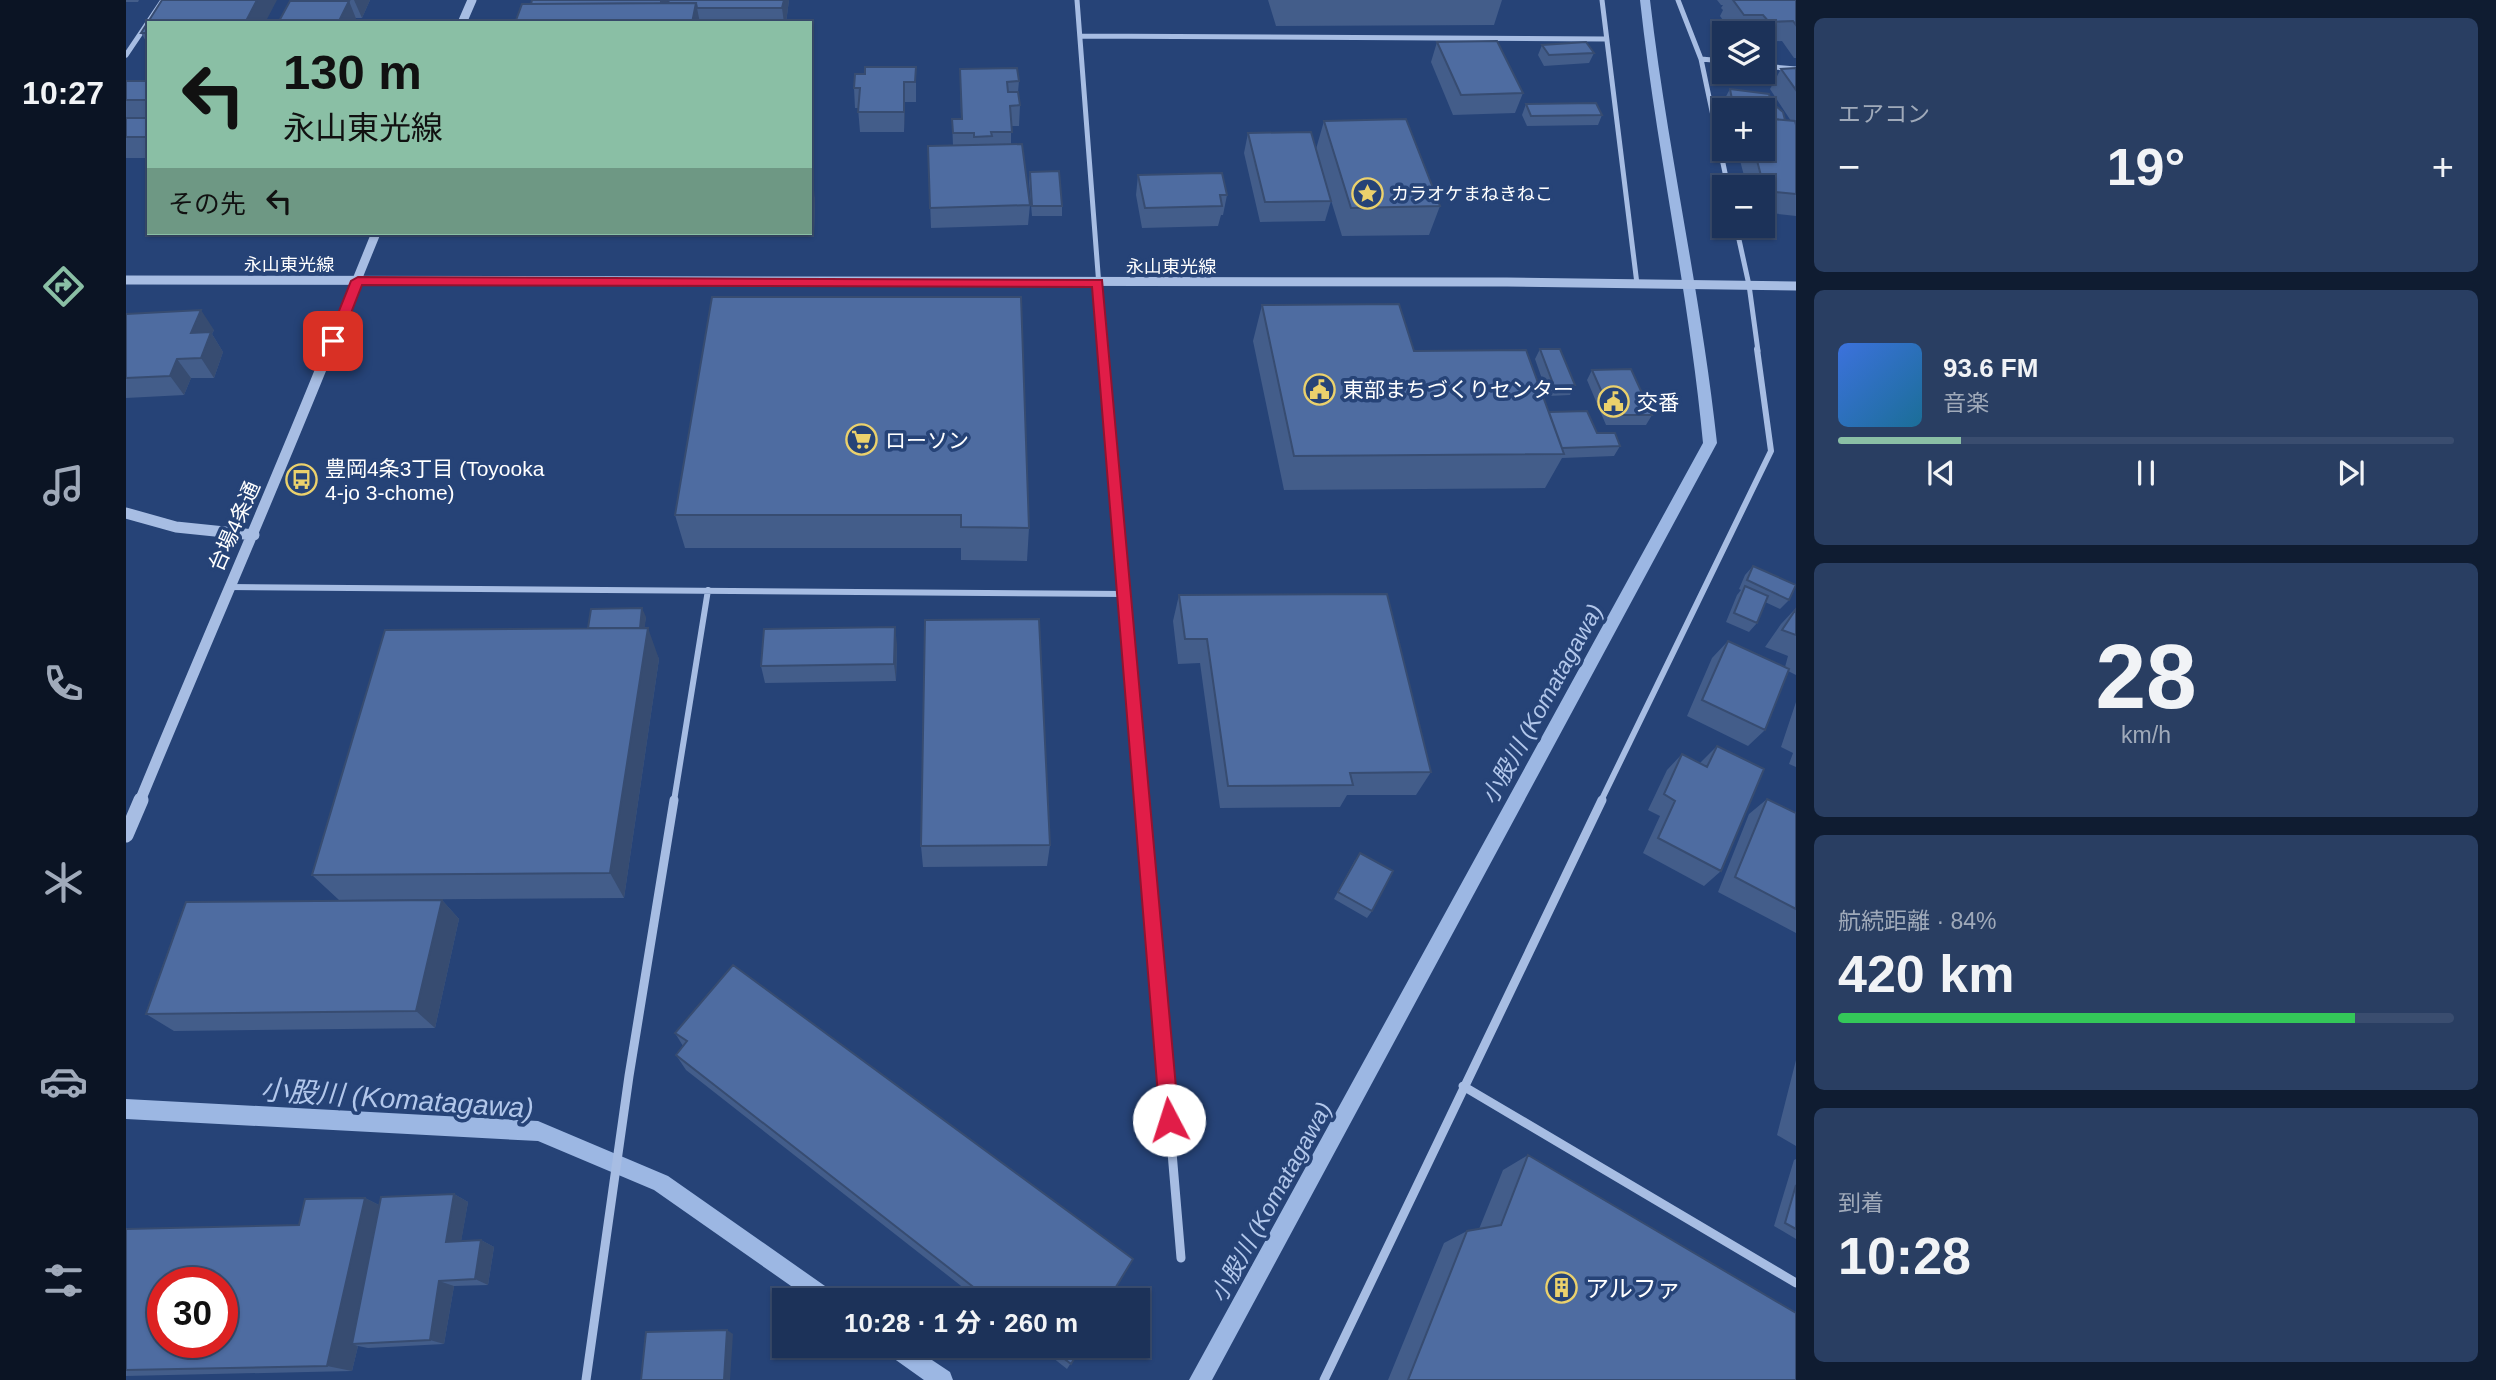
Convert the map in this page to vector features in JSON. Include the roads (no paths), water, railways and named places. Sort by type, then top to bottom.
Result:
[{"type":"street","points":[[149,21],[163,0]]},
{"type":"street","points":[[463,21],[472,0]]},
{"type":"street","points":[[1077,0],[1098,283],[1181,1258]]},
{"type":"street","points":[[1602,0],[1637,284]]},
{"type":"street","points":[[1678,0],[1701,59],[1725,175]]},
{"type":"street","points":[[126,55],[147,24]]},
{"type":"street","points":[[1080,36],[1606,39]]},
{"type":"street","points":[[1701,59],[1712,60]]},
{"type":"street","points":[[1775,67],[1796,69]]},
{"type":"street","name":"台場4条通","points":[[126,835],[228,587],[254,535],[375,235]]},
{"type":"street","points":[[1324,1380],[1463,1086],[1771,451],[1749,285],[1739,238]]},
{"type":"street","name":"永山東光線","points":[[126,280],[1796,286]]},
{"type":"street","points":[[126,513],[176,527],[254,535]]},
{"type":"street","points":[[228,587],[1125,594]]},
{"type":"street","points":[[586,1380],[629,1076],[708,590]]},
{"type":"street","points":[[1463,1086],[1796,1283]]},
{"type":"waterway","name":"小股川 (Komatagawa)","points":[[1200,1380],[1710,443],[1697,332],[1659,111],[1645,0]]},
{"type":"waterway","name":"小股川 (Komatagawa)","points":[[126,1109],[538,1131],[661,1183],[811,1288]]},
{"type":"waterway","name":"小股川 (Komatagawa)","points":[[910,1358],[942,1380]]},
{"type":"place","name":"カラオケまねきねこ","points":[[1368,194]]},
{"type":"place","name":"東部まちづくりセンター","points":[[1320,389]]},
{"type":"place","name":"交番","points":[[1614,402]]},
{"type":"place","name":"ローソン","points":[[862,440]]},
{"type":"place","name":"豊岡4条3丁目 (Toyooka 4-jo 3-chome)","points":[[302,480]]},
{"type":"place","name":"アルファ","points":[[1562,1288]]}]
